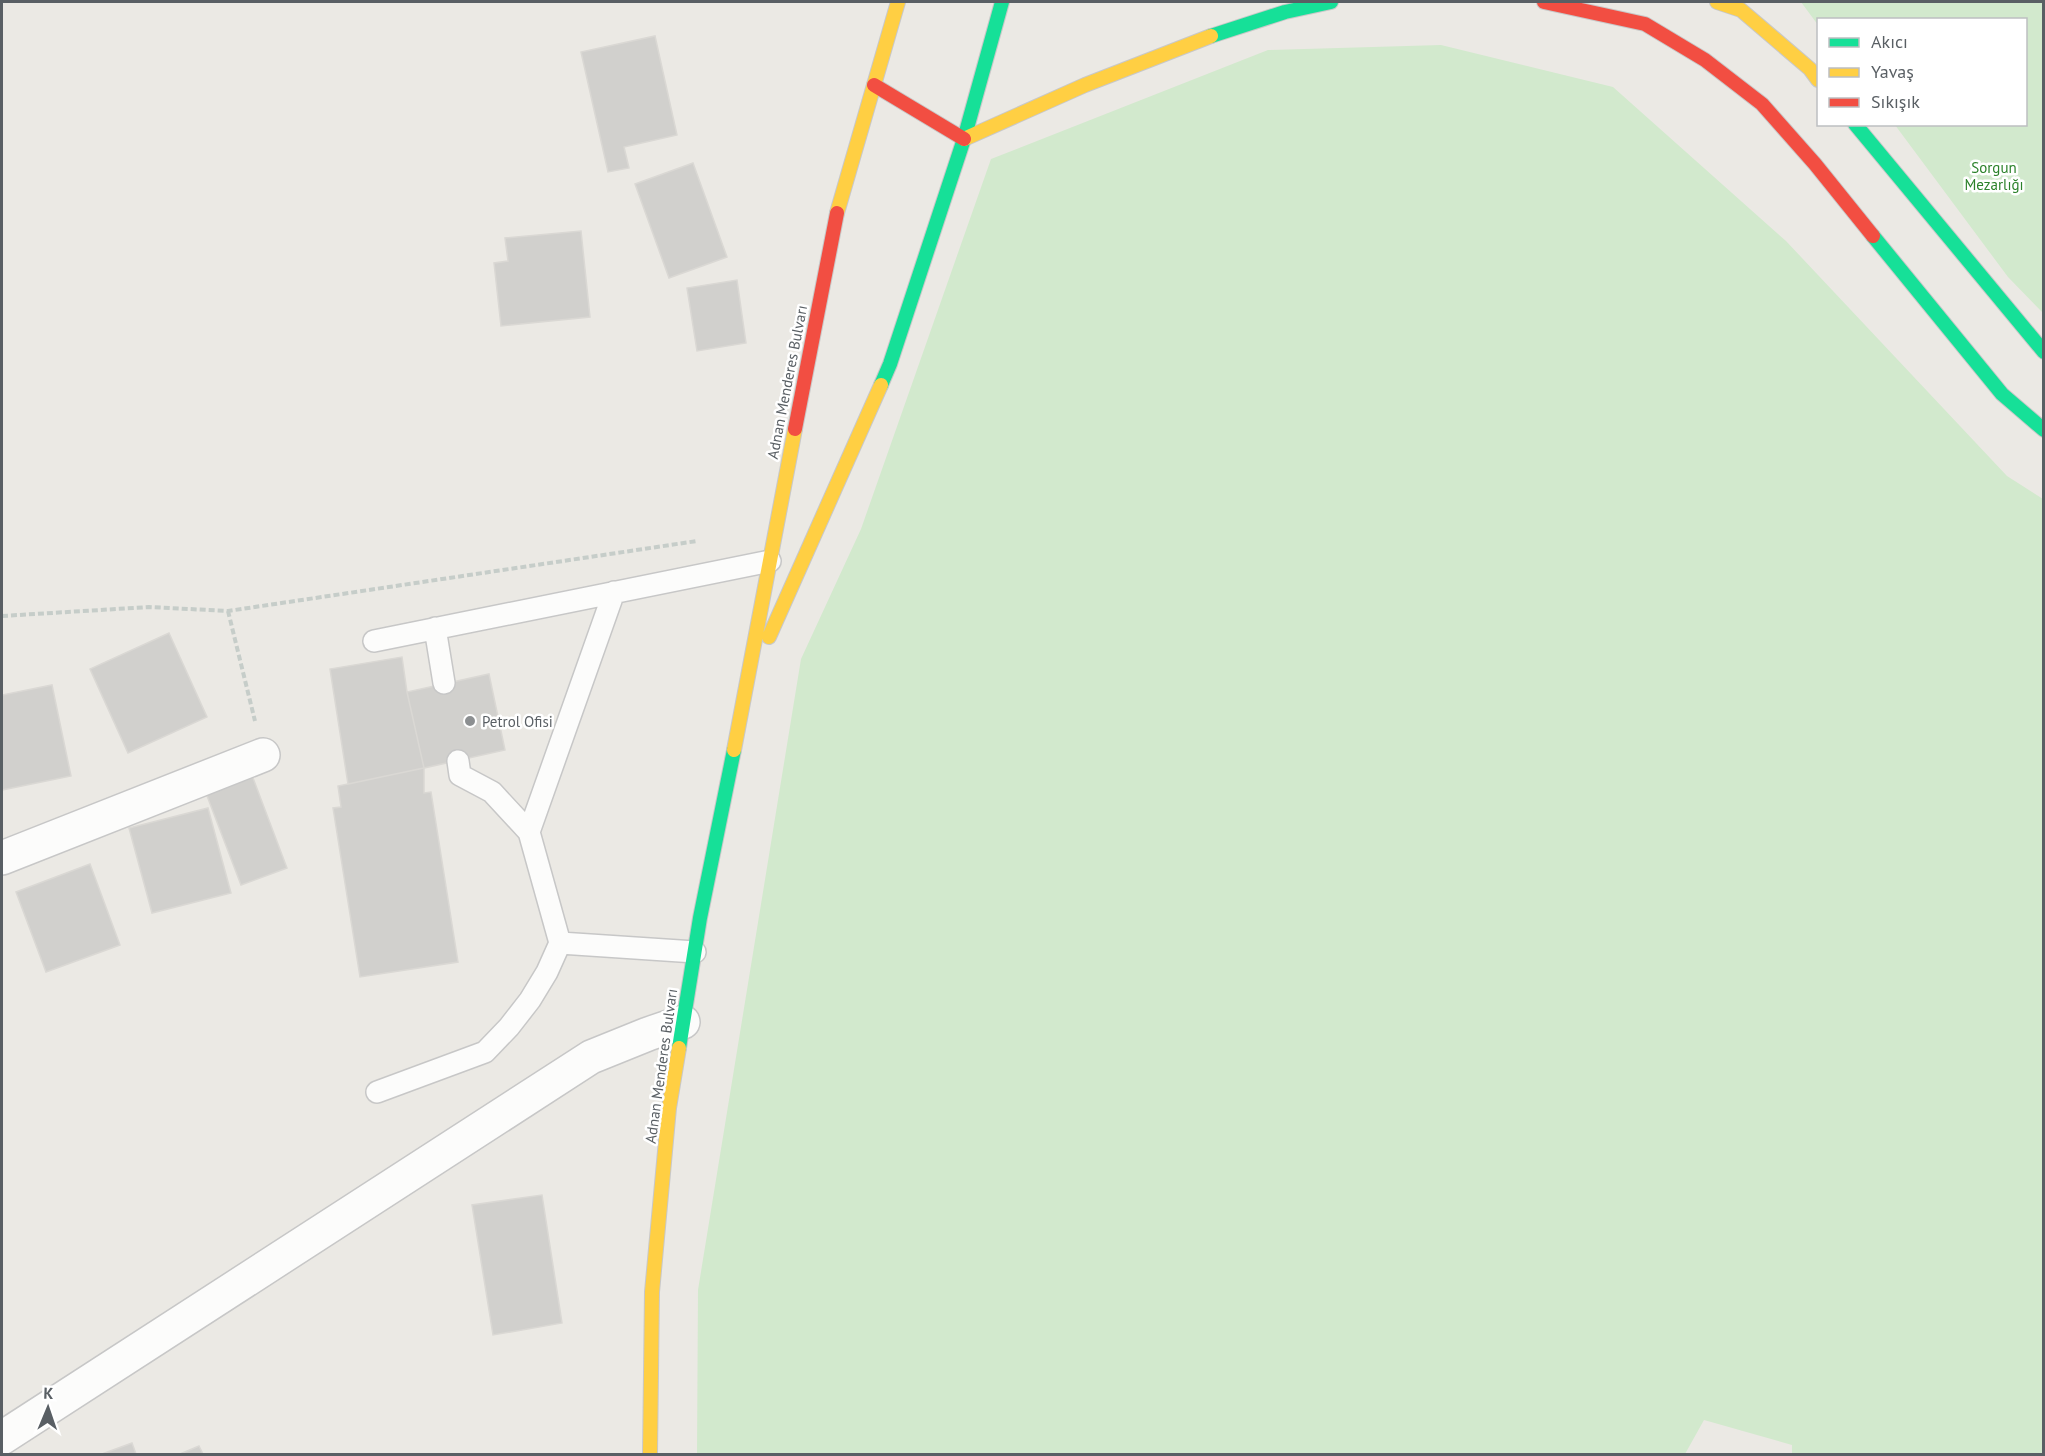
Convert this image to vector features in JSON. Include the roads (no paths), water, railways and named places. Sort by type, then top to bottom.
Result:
[{"type":"main road","name":"Adnan Menderes Bulvarı","points":[[650,1455],[652,1292],[669,1108],[683,1022],[833,228],[898,2]]},
{"type":"main road","name":"Adnan Menderes Bulvarı","points":[[746,688],[890,364],[964,139],[1002,2]]},
{"type":"main road","points":[[874,85],[964,139],[1060,94],[1161,54],[1246,24],[1331,2]]},
{"type":"main road","points":[[1544,2],[1645,24],[1705,60],[1762,104],[1815,164],[2002,394],[2043,430]]},
{"type":"main road","points":[[1717,2],[1741,10],[1809,69],[1817,79]]},
{"type":"main road","points":[[1857,126],[2043,352]]},
{"type":"street","points":[[2,858],[263,754]]},
{"type":"street","points":[[2,1438],[591,1057],[683,1022]]},
{"type":"lane","points":[[374,641],[770,561]]},
{"type":"lane","points":[[529,832],[614,592]]},
{"type":"lane","points":[[435,628],[444,683]]},
{"type":"lane","points":[[377,1092],[485,1052],[530,1000],[547,972],[560,943],[529,832],[492,792],[460,775],[458,761]]},
{"type":"lane","points":[[560,943],[695,952]]},
{"type":"place","name":"Petrol Ofisi","points":[[470,721]]},
{"type":"park label","name":"Sorgun Mezarlığı","points":[[1994,176]]}]
